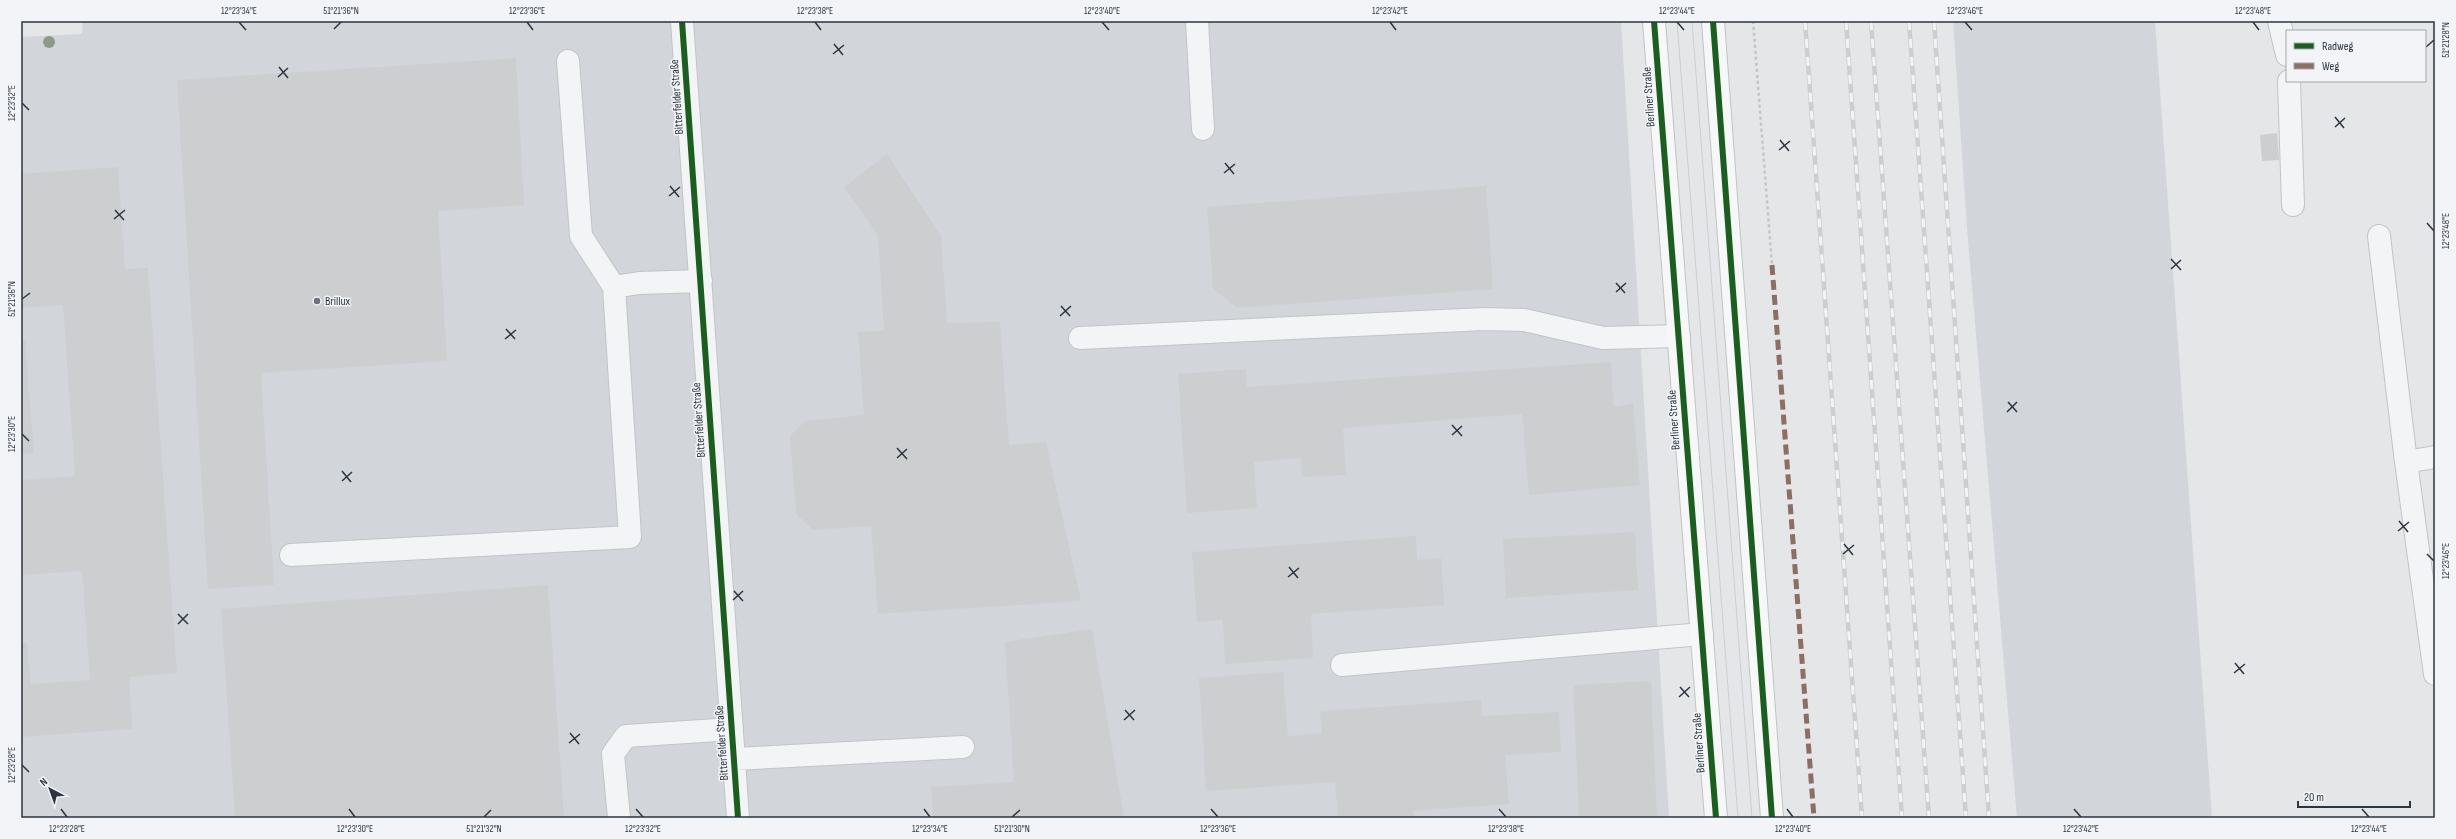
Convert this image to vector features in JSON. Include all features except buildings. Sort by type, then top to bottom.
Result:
[{"type":"main road","name":"Berliner Straße","points":[[1654,21],[1716,818]]},
{"type":"main road","points":[[1712,21],[1772,818]]},
{"type":"street","name":"Bitterfelder Straße","points":[[682,21],[738,818]]},
{"type":"street","points":[[1197,21],[1203,129]]},
{"type":"street","points":[[2279,21],[2286,51]]},
{"type":"street","points":[[291,555],[630,537],[614,287],[582,236],[568,61]]},
{"type":"street","points":[[2289,82],[2293,205]]},
{"type":"street","points":[[2379,236],[2406,462],[2435,674]]},
{"type":"street","points":[[614,287],[639,283],[701,281]]},
{"type":"street","points":[[1080,338],[1485,319],[1524,320],[1603,338],[1679,336]]},
{"type":"street","points":[[2406,462],[2435,457]]},
{"type":"street","points":[[1342,666],[1702,634]]},
{"type":"street","points":[[619,818],[613,754],[626,736],[732,729]]},
{"type":"street","points":[[734,759],[963,747]]},
{"type":"path","points":[[1753,21],[1772,265]]},
{"type":"shaded area","points":[[83,21],[1621,21],[1669,818],[21,818],[21,37],[82,34]]},
{"type":"shaded area","points":[[1953,21],[2155,21],[2212,818],[2017,818],[1967,228]]},
{"type":"tram line","points":[[1677,21],[1738,818]]},
{"type":"tram line","points":[[1692,21],[1752,818]]},
{"type":"railway","points":[[1805,21],[1862,818]]},
{"type":"railway","points":[[1846,21],[1902,818]]},
{"type":"railway","points":[[1871,21],[1929,818]]},
{"type":"railway","points":[[1909,21],[1966,818]]},
{"type":"railway","points":[[1934,21],[1989,818]]},
{"type":"marked path","points":[[1772,265],[1814,818]]},
{"type":"cycle path","points":[[682,21],[738,818]]},
{"type":"cycle path","points":[[1654,21],[1716,818]]},
{"type":"cycle path","points":[[1713,21],[1772,818]]},
{"type":"place","name":"Brillux","points":[[317,301]]}]
